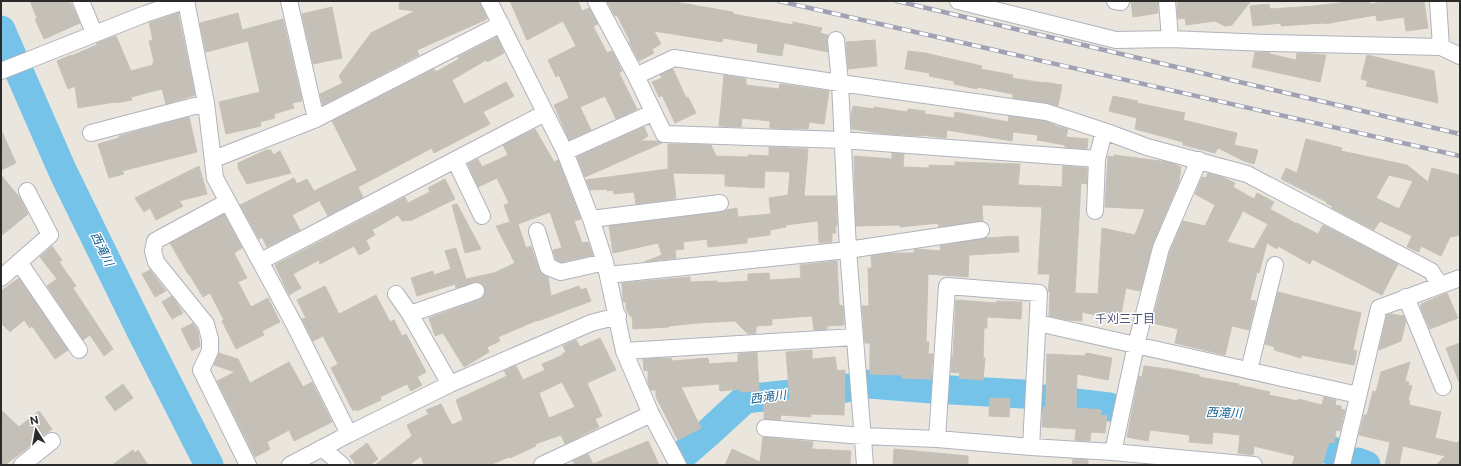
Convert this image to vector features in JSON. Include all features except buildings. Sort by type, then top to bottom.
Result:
[{"type":"street","points":[[81,1],[94,33]]},
{"type":"street","points":[[1,71],[94,33],[186,1],[206,103],[216,178],[227,202],[261,261],[294,324],[348,434]]},
{"type":"street","points":[[289,1],[316,119]]},
{"type":"street","points":[[489,1],[565,152],[591,219],[607,269],[618,316],[624,351],[651,414],[678,465]]},
{"type":"street","points":[[596,1],[636,76],[652,113],[664,134],[842,140],[1097,159]]},
{"type":"street","points":[[958,1],[1116,40],[1170,39],[1441,47],[1460,56]]},
{"type":"street","points":[[1115,1],[1121,1]]},
{"type":"street","points":[[1167,1],[1170,39]]},
{"type":"street","points":[[1438,1],[1441,47]]},
{"type":"street","points":[[214,159],[316,119],[501,24]]},
{"type":"street","points":[[836,40],[840,83],[848,250],[865,465]]},
{"type":"street","points":[[636,76],[674,58],[1046,112],[1147,147],[1247,174],[1431,270],[1440,284]]},
{"type":"street","points":[[91,133],[206,103]]},
{"type":"street","points":[[261,261],[545,113]]},
{"type":"street","points":[[565,152],[652,113]]},
{"type":"street","points":[[1095,211],[1097,159],[1104,131]]},
{"type":"street","points":[[456,160],[482,216]]},
{"type":"street","points":[[1113,452],[1136,345],[1161,248],[1199,160]]},
{"type":"street","points":[[1,278],[50,235],[27,191]]},
{"type":"street","points":[[227,202],[155,241],[153,251],[156,262],[206,324],[210,339],[210,350],[201,370],[248,465]]},
{"type":"street","points":[[591,219],[720,203]]},
{"type":"street","points":[[537,231],[548,267],[561,272],[848,250],[981,230]]},
{"type":"street","points":[[19,262],[79,350]]},
{"type":"street","points":[[1249,370],[1275,265]]},
{"type":"street","points":[[1342,465],[1379,308],[1440,284],[1460,278]]},
{"type":"street","points":[[937,439],[947,286],[1039,293],[1031,447]]},
{"type":"street","points":[[410,314],[476,291]]},
{"type":"street","points":[[396,294],[410,314],[450,384]]},
{"type":"street","points":[[1406,297],[1443,387]]},
{"type":"street","points":[[290,465],[348,434],[450,384],[591,323],[618,316]]},
{"type":"street","points":[[1038,323],[1358,395]]},
{"type":"street","points":[[624,351],[855,337]]},
{"type":"street","points":[[542,465],[651,414]]},
{"type":"street","points":[[765,428],[863,436],[937,439],[1113,452],[1253,465]]},
{"type":"street","points":[[22,465],[52,441]]},
{"type":"street","points":[[322,448],[342,465]]},
{"type":"waterway","name":"西滝川","points":[[1,30],[63,172],[209,465]]},
{"type":"waterway","name":"西滝川","points":[[869,384],[932,389]]},
{"type":"waterway","name":"西滝川","points":[[685,453],[745,399],[846,388]]},
{"type":"waterway","name":"西滝川","points":[[951,390],[1023,394]]},
{"type":"waterway","name":"西滝川","points":[[1043,399],[1109,407]]},
{"type":"waterway","name":"西滝川","points":[[1291,433],[1332,451]]},
{"type":"waterway","name":"西滝川","points":[[1358,462],[1366,465]]},
{"type":"railway","points":[[779,1],[1460,156]]},
{"type":"railway","points":[[897,1],[1460,134]]},
{"type":"district","name":"千刈三丁目","points":[[1125,319]]}]
